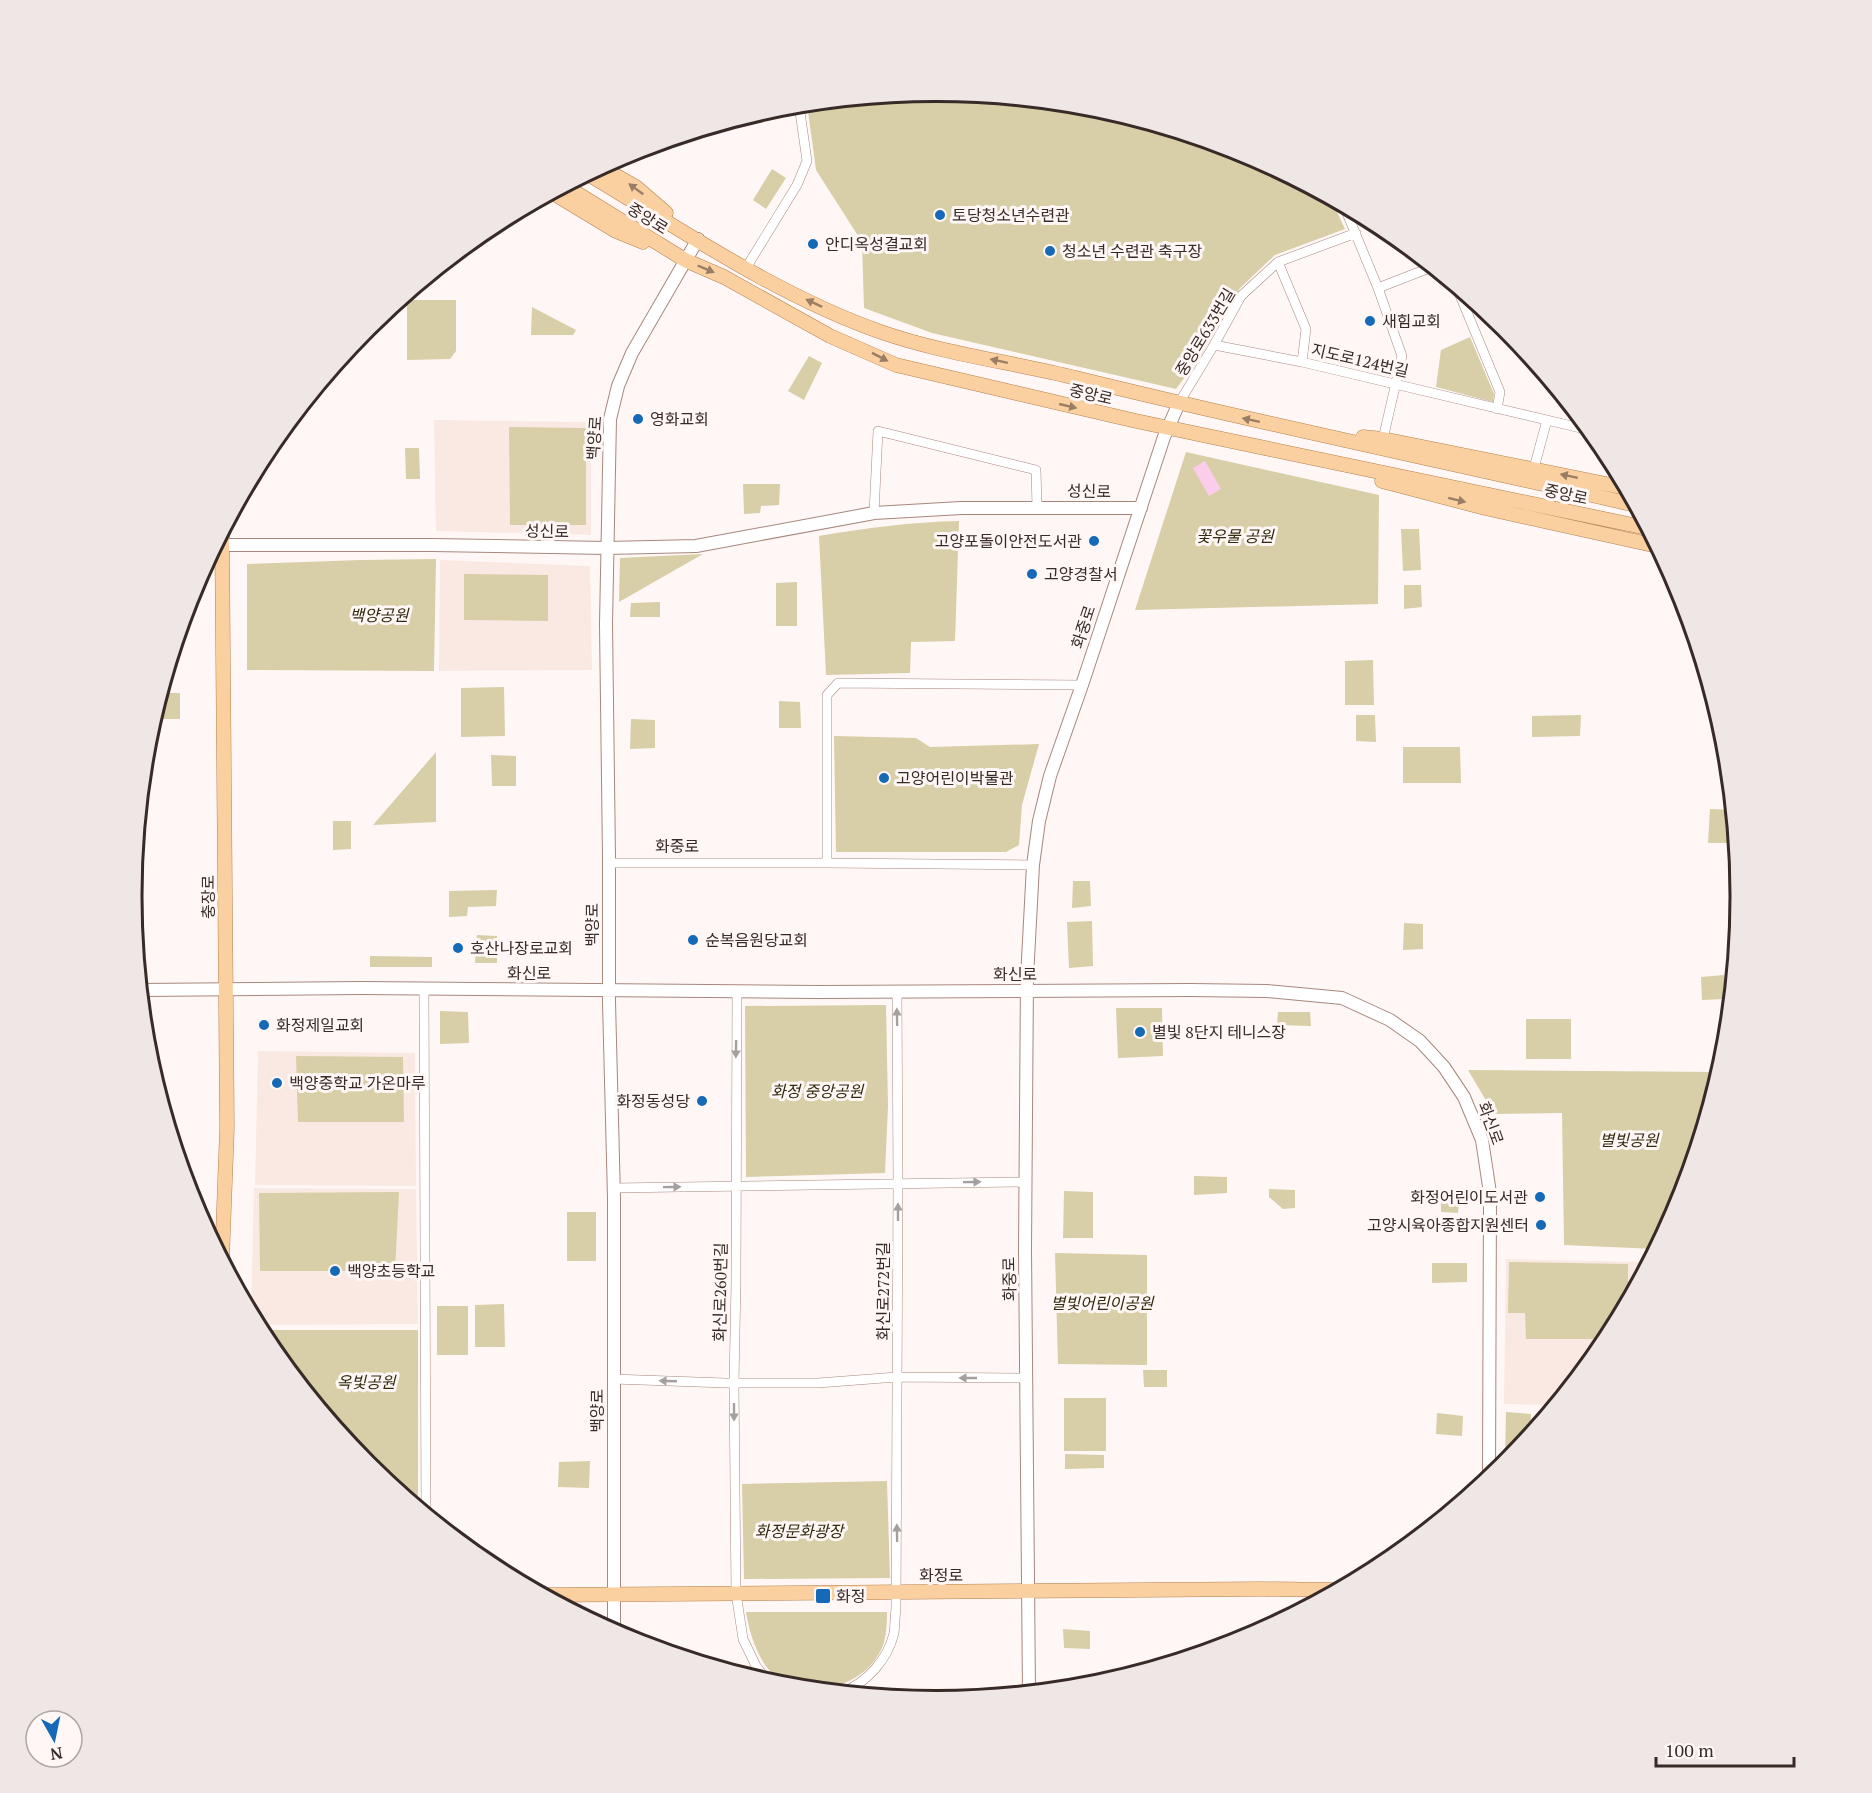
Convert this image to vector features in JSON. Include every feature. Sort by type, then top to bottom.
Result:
[{"type":"main road","points":[[610,172],[636,187],[698,239]]},
{"type":"main road","name":"중앙로","points":[[596,179],[746,268],[800,297],[881,332],[927,345],[1179,403],[1626,503]]},
{"type":"main road","name":"중앙로","points":[[572,191],[685,260],[724,277],[830,336],[896,366],[1136,421],[1639,526]]},
{"type":"main road","points":[[560,197],[616,231],[685,260]]},
{"type":"main road","name":"백양로","points":[[614,1623],[614,1188],[606,700],[610,420],[618,386],[632,353],[698,239]]},
{"type":"main road","name":"화중로","points":[[1029,1685],[1026,1182],[1027,991],[1033,865],[1039,821],[1050,776],[1179,403]]},
{"type":"main road","points":[[1308,432],[1383,439],[1616,486]]},
{"type":"main road","points":[[1279,451],[1485,508],[1649,544]]},
{"type":"main road","name":"성신로","points":[[225,541],[607,548],[696,546],[874,513],[961,508],[1141,508]]},
{"type":"main road","name":"충장로","points":[[220,551],[227,1128],[222,1247]]},
{"type":"main road","name":"화신로","points":[[147,990],[1267,991],[1342,998],[1390,1020],[1420,1041],[1444,1067],[1464,1097],[1482,1140],[1490,1193],[1489,1466]]},
{"type":"main road","name":"화정로","points":[[558,1595],[1324,1590]]},
{"type":"street","points":[[746,268],[797,185],[807,161],[800,114]]},
{"type":"street","points":[[1350,219],[1402,356],[1383,439]]},
{"type":"street","name":"중앙로633번길","points":[[1179,403],[1241,296],[1278,262],[1356,232]]},
{"type":"street","points":[[1278,262],[1306,329],[1302,362]]},
{"type":"street","points":[[1378,288],[1425,270]]},
{"type":"street","points":[[1463,301],[1500,392],[1497,409]]},
{"type":"street","name":"지도로124번길","points":[[1214,345],[1302,362],[1576,427]]},
{"type":"street","points":[[1534,468],[1547,420]]},
{"type":"street","points":[[874,513],[878,431],[1036,470],[1037,507]]},
{"type":"street","points":[[827,862],[827,695],[838,683],[1082,685]]},
{"type":"street","name":"화중로","points":[[609,863],[827,862],[1033,865]]},
{"type":"street","points":[[424,989],[426,1506]]},
{"type":"street","name":"화신로260번길","points":[[737,991],[734,1383],[736,1593],[743,1639],[760,1671]]},
{"type":"street","name":"화신로272번길","points":[[853,1686],[882,1662],[894,1632],[898,1592],[897,991]]},
{"type":"street","points":[[614,1188],[1026,1182]]},
{"type":"street","points":[[613,1379],[818,1383],[897,1377],[1027,1378]]},
{"type":"shaded area","points":[[434,420],[591,422],[591,535],[436,531]]},
{"type":"shaded area","points":[[1205,461],[1221,489],[1209,496],[1193,468]]},
{"type":"shaded area","points":[[440,560],[590,566],[592,670],[439,671]]},
{"type":"shaded area","points":[[258,1051],[415,1053],[416,1186],[255,1185]]},
{"type":"shaded area","name":"백양초등학교","points":[[254,1188],[416,1189],[418,1324],[267,1325],[251,1299]]},
{"type":"shaded area","points":[[1506,1259],[1641,1262],[1597,1338],[1546,1405],[1504,1404]]},
{"type":"green space","points":[[936,102],[1040,109],[1091,117],[1142,129],[1240,162],[1336,210],[1345,229],[1275,255],[1240,288],[1200,357],[1176,389],[932,333],[864,308],[862,242],[816,170],[808,113],[884,104]]},
{"type":"green space","points":[[772,169],[786,178],[766,209],[753,200]]},
{"type":"green space","points":[[411,300],[456,300],[456,351],[450,359],[407,360],[407,304]]},
{"type":"green space","points":[[532,307],[576,330],[573,335],[531,335]]},
{"type":"green space","points":[[1470,337],[1494,394],[1493,402],[1436,387],[1441,350]]},
{"type":"green space","points":[[809,356],[822,363],[804,400],[788,391]]},
{"type":"green space","points":[[509,427],[586,428],[586,525],[510,525]]},
{"type":"green space","points":[[405,448],[419,448],[420,479],[406,479]]},
{"type":"green space","name":"꽃우물 공원","points":[[1186,452],[1379,495],[1378,604],[1135,610]]},
{"type":"green space","points":[[743,484],[780,484],[779,505],[761,506],[760,513],[744,514]]},
{"type":"green space","points":[[959,521],[955,641],[911,642],[910,673],[826,675],[819,536],[889,526]]},
{"type":"green space","points":[[1401,529],[1419,529],[1421,570],[1403,571]]},
{"type":"green space","points":[[703,554],[619,602],[620,558]]},
{"type":"green space","name":"백양공원","points":[[436,559],[434,671],[247,670],[247,564]]},
{"type":"green space","points":[[464,574],[548,575],[548,621],[464,620]]},
{"type":"green space","points":[[797,582],[797,626],[776,626],[776,583]]},
{"type":"green space","points":[[1404,585],[1421,585],[1422,607],[1404,609]]},
{"type":"green space","points":[[660,602],[660,617],[630,617],[631,603]]},
{"type":"green space","points":[[1373,660],[1374,705],[1345,705],[1345,661]]},
{"type":"green space","points":[[504,687],[505,736],[461,737],[461,688]]},
{"type":"green space","points":[[169,693],[180,693],[180,719],[162,719]]},
{"type":"green space","points":[[779,701],[800,702],[801,728],[779,728]]},
{"type":"green space","points":[[1356,715],[1375,715],[1376,742],[1356,741]]},
{"type":"green space","points":[[1581,715],[1580,736],[1532,737],[1532,716]]},
{"type":"green space","points":[[631,719],[655,720],[655,748],[630,749]]},
{"type":"green space","points":[[834,736],[916,738],[930,747],[1039,744],[1022,805],[1019,845],[1006,852],[836,852]]},
{"type":"green space","points":[[1403,747],[1460,747],[1461,783],[1403,783]]},
{"type":"green space","points":[[436,752],[436,822],[373,825]]},
{"type":"green space","points":[[491,755],[516,756],[516,786],[492,786]]},
{"type":"green space","points":[[1710,809],[1726,810],[1729,843],[1708,843]]},
{"type":"green space","points":[[333,821],[351,821],[351,849],[333,850]]},
{"type":"green space","points":[[1073,881],[1090,881],[1091,906],[1072,908]]},
{"type":"green space","points":[[497,890],[496,906],[468,907],[467,916],[449,917],[449,891]]},
{"type":"green space","points":[[1092,921],[1093,966],[1069,968],[1067,922]]},
{"type":"green space","points":[[1404,923],[1423,924],[1423,949],[1403,950]]},
{"type":"green space","points":[[477,935],[497,936],[497,963],[475,963]]},
{"type":"green space","points":[[370,956],[432,957],[432,967],[370,967]]},
{"type":"green space","points":[[1724,975],[1724,999],[1702,1000],[1701,977]]},
{"type":"green space","name":"화정 중앙공원","points":[[886,1005],[888,1106],[885,1173],[746,1177],[745,1006]]},
{"type":"green space","name":"별빛 8단지 테니스장","points":[[1116,1008],[1162,1008],[1163,1056],[1118,1058]]},
{"type":"green space","points":[[440,1011],[468,1012],[469,1043],[440,1044]]},
{"type":"green space","points":[[1278,1012],[1310,1012],[1311,1026],[1277,1025]]},
{"type":"green space","points":[[1526,1019],[1571,1019],[1571,1059],[1526,1059]]},
{"type":"green space","points":[[296,1056],[403,1057],[404,1122],[298,1122]]},
{"type":"green space","name":"별빛공원","points":[[1468,1070],[1710,1072],[1688,1152],[1670,1201],[1649,1249],[1564,1245],[1562,1113],[1494,1114]]},
{"type":"green space","points":[[1194,1176],[1227,1177],[1227,1193],[1194,1195]]},
{"type":"green space","points":[[1269,1189],[1295,1190],[1295,1208],[1283,1209],[1269,1197]]},
{"type":"green space","points":[[1064,1191],[1093,1192],[1093,1238],[1063,1238]]},
{"type":"green space","points":[[1441,1191],[1460,1191],[1458,1213],[1441,1212]]},
{"type":"green space","points":[[399,1192],[395,1271],[260,1271],[259,1193]]},
{"type":"green space","points":[[567,1212],[596,1212],[596,1261],[567,1261]]},
{"type":"green space","name":"별빛어린이공원","points":[[1055,1253],[1147,1255],[1147,1365],[1058,1364]]},
{"type":"green space","points":[[1509,1262],[1628,1264],[1628,1287],[1596,1339],[1526,1339],[1525,1313],[1508,1313]]},
{"type":"green space","points":[[1432,1263],[1467,1263],[1467,1282],[1432,1283]]},
{"type":"green space","points":[[504,1304],[505,1347],[475,1347],[475,1305]]},
{"type":"green space","points":[[437,1306],[468,1306],[468,1355],[437,1355]]},
{"type":"green space","name":"옥빛공원","points":[[270,1330],[418,1330],[418,1499],[374,1458],[339,1420],[306,1380]]},
{"type":"green space","points":[[1143,1370],[1167,1370],[1167,1387],[1144,1387]]},
{"type":"green space","points":[[1064,1398],[1106,1398],[1106,1451],[1064,1451]]},
{"type":"green space","points":[[1506,1412],[1531,1414],[1531,1423],[1505,1450]]},
{"type":"green space","points":[[1437,1413],[1463,1416],[1462,1436],[1436,1434]]},
{"type":"green space","points":[[1065,1454],[1104,1455],[1104,1468],[1065,1469]]},
{"type":"green space","points":[[590,1461],[589,1488],[558,1487],[559,1462]]},
{"type":"green space","name":"화정문화광장","points":[[887,1481],[890,1578],[744,1579],[742,1484]]},
{"type":"green space","points":[[746,1612],[887,1612],[884,1643],[879,1655],[866,1670],[840,1685],[774,1674],[760,1656]]},
{"type":"green space","points":[[1063,1629],[1090,1631],[1090,1649],[1064,1648]]},
{"type":"place","name":"토당청소년수련관","points":[[940,215]]},
{"type":"place","name":"안디옥성결교회","points":[[813,244]]},
{"type":"place","name":"청소년 수련관 축구장","points":[[1050,251]]},
{"type":"place","name":"새힘교회","points":[[1370,321]]},
{"type":"place","name":"영화교회","points":[[638,419]]},
{"type":"place","name":"고양포돌이안전도서관","points":[[1094,541]]},
{"type":"place","name":"고양경찰서","points":[[1032,574]]},
{"type":"place","name":"고양어린이박물관","points":[[884,778]]},
{"type":"place","name":"순복음원당교회","points":[[693,940]]},
{"type":"place","name":"호산나장로교회","points":[[458,948]]},
{"type":"place","name":"화정제일교회","points":[[264,1025]]},
{"type":"place","name":"별빛 8단지 테니스장","points":[[1140,1032]]},
{"type":"place","name":"백양중학교 가온마루","points":[[277,1083]]},
{"type":"place","name":"화정동성당","points":[[702,1101]]},
{"type":"place","name":"화정어린이도서관","points":[[1540,1197]]},
{"type":"place","name":"고양시육아종합지원센터","points":[[1541,1225]]},
{"type":"place","name":"백양초등학교","points":[[335,1271]]},
{"type":"place","name":"화정","points":[[823,1596]]}]
